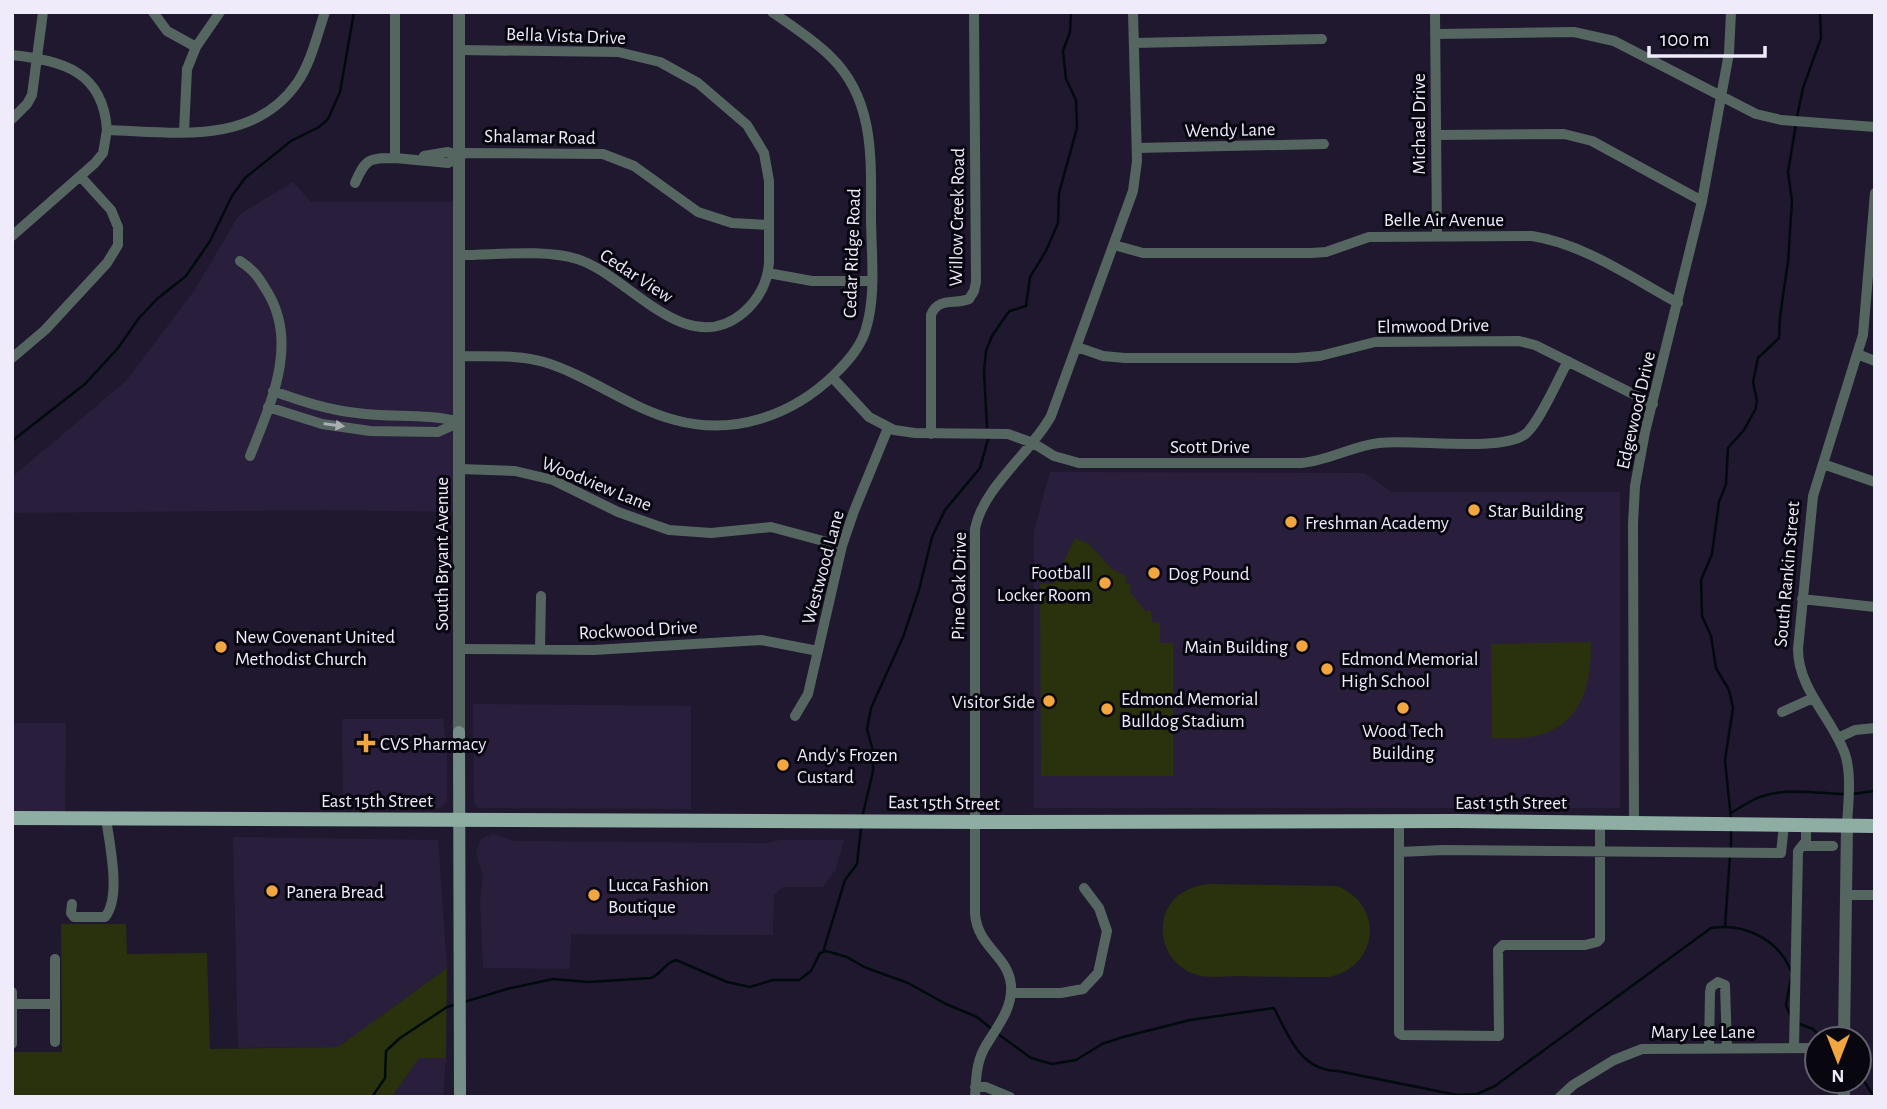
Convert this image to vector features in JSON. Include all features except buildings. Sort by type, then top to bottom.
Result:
[{"type":"main road","name":"South Bryant Avenue","points":[[459,732],[460,1097]]},
{"type":"main road","name":"East 15th Street","points":[[12,818],[1634,822],[1875,826]]},
{"type":"street","points":[[12,119],[32,95],[43,12]]},
{"type":"street","points":[[153,12],[167,31],[196,47]]},
{"type":"street","points":[[184,132],[186,77],[196,47],[220,12]]},
{"type":"street","points":[[107,130],[215,132],[263,115],[292,89],[304,70],[325,12]]},
{"type":"street","points":[[395,12],[396,158]]},
{"type":"street","name":"South Bryant Avenue","points":[[459,12],[459,732]]},
{"type":"street","name":"Cedar Ridge Road","points":[[460,356],[515,357],[543,362],[656,414],[700,426],[741,424],[764,419],[795,404],[832,377],[854,352],[864,335],[871,304],[871,146],[863,107],[846,74],[832,58],[772,12]]},
{"type":"street","name":"Willow Creek Road","points":[[931,434],[933,309],[942,302],[969,299],[976,282],[974,12]]},
{"type":"street","name":"Pine Oak Drive","points":[[1011,993],[1011,983],[1001,960],[987,947],[977,929],[975,529],[979,515],[990,496],[1033,443],[1055,409],[1133,191],[1137,148],[1133,12]]},
{"type":"street","name":"Michael Drive","points":[[1435,12],[1437,236]]},
{"type":"street","name":"Edgewood Drive","points":[[1634,822],[1633,524],[1637,477],[1702,201],[1731,41],[1731,12]]},
{"type":"street","points":[[1436,34],[1594,35],[1624,46],[1756,114],[1781,120],[1875,127]]},
{"type":"street","points":[[1134,43],[1322,39]]},
{"type":"street","name":"Bella Vista Drive","points":[[459,51],[618,52],[641,56],[679,71],[732,111],[755,137],[764,153],[769,225],[768,274]]},
{"type":"street","points":[[12,55],[55,61],[83,76],[101,99],[107,130],[103,153],[81,177],[12,236]]},
{"type":"street","points":[[1436,135],[1564,134],[1592,141],[1702,201]]},
{"type":"street","name":"Wendy Lane","points":[[1137,148],[1324,144]]},
{"type":"street","name":"Shalamar Road","points":[[355,183],[363,165],[370,159],[414,158],[448,152],[461,155],[603,154],[634,166],[698,212],[732,223],[769,225]]},
{"type":"street","points":[[12,358],[45,330],[107,263],[118,245],[118,227],[111,210],[81,177]]},
{"type":"street","name":"South Rankin Street","points":[[1844,1025],[1848,771],[1846,757],[1838,738],[1814,698],[1798,660],[1812,496],[1865,322],[1875,193]]},
{"type":"street","name":"Belle Air Avenue","points":[[1114,245],[1143,253],[1321,253],[1369,237],[1532,236],[1556,239],[1678,303]]},
{"type":"street","name":"Cedar View","points":[[460,255],[559,255],[577,259],[603,271],[671,318],[695,327],[721,324],[739,316],[757,298],[768,274]]},
{"type":"street","points":[[240,261],[254,271],[274,303],[281,325],[282,352],[273,391],[250,456]]},
{"type":"street","points":[[768,274],[800,280],[871,281]]},
{"type":"street","name":"Elmwood Drive","points":[[1077,347],[1103,356],[1125,358],[1296,358],[1320,356],[1375,342],[1518,341],[1535,345],[1653,404]]},
{"type":"street","points":[[1857,354],[1875,360]]},
{"type":"street","name":"Scott Drive","points":[[832,377],[869,417],[888,428],[908,433],[1009,434],[1033,443],[1054,456],[1079,463],[1310,463],[1378,443],[1510,441],[1523,436],[1533,426],[1568,361]]},
{"type":"street","points":[[273,391],[323,407],[357,413],[438,416],[460,422]]},
{"type":"street","points":[[268,407],[322,424],[370,430],[438,432],[460,422]]},
{"type":"street","name":"Westwood Lane","points":[[795,716],[808,694],[842,546],[888,428]]},
{"type":"street","points":[[1823,464],[1875,482]]},
{"type":"street","name":"Woodview Lane","points":[[460,469],[515,471],[553,480],[618,512],[669,530],[711,533],[771,527],[842,546]]},
{"type":"street","points":[[540,649],[541,596]]},
{"type":"street","points":[[1802,599],[1875,607]]},
{"type":"street","name":"Rockwood Drive","points":[[460,649],[594,650],[761,640],[818,651]]},
{"type":"street","points":[[1782,712],[1814,698]]},
{"type":"street","points":[[1838,738],[1855,730],[1875,728]]},
{"type":"street","points":[[72,904],[74,918],[105,917],[108,914],[113,894],[106,818]]},
{"type":"street","points":[[1399,821],[1399,1032],[1402,1035],[1499,1036],[1498,950],[1503,945],[1585,945],[1600,939],[1600,822]]},
{"type":"street","points":[[1400,852],[1781,853],[1784,825]]},
{"type":"street","points":[[1794,1048],[1798,851],[1806,842],[1806,826]]},
{"type":"street","points":[[1803,846],[1833,846]]},
{"type":"street","points":[[1010,1097],[986,1087],[975,1092],[976,1072],[983,1050],[1002,1021],[1011,993],[1061,993],[1083,989],[1098,973],[1107,931],[1099,908],[1084,888]]},
{"type":"street","points":[[1847,895],[1875,895]]},
{"type":"street","points":[[55,959],[55,1042]]},
{"type":"street","points":[[1709,1048],[1710,992],[1718,982],[1725,985],[1727,1048]]},
{"type":"street","points":[[12,992],[12,1044]]},
{"type":"street","points":[[12,1004],[55,1004]]},
{"type":"street","name":"Mary Lee Lane","points":[[1560,1097],[1573,1085],[1614,1060],[1653,1047],[1803,1048]]},
{"type":"shaded area","points":[[293,182],[311,202],[460,202],[461,512],[323,510],[12,513],[12,477],[126,381],[194,291],[239,215]]},
{"type":"shaded area","name":"Edmond Memorial High School","points":[[1050,472],[1364,473],[1392,492],[1620,492],[1620,808],[1034,808],[1034,530]]},
{"type":"shaded area","points":[[473,704],[691,706],[691,809],[478,808],[474,803]]},
{"type":"shaded area","points":[[342,719],[443,719],[447,750],[447,802],[440,808],[343,808]]},
{"type":"shaded area","points":[[12,723],[66,723],[65,818],[12,818]]},
{"type":"shaded area","points":[[493,834],[514,841],[766,843],[780,840],[844,840],[836,869],[823,887],[783,887],[774,895],[773,935],[571,934],[570,969],[483,968],[480,901],[483,876],[476,853],[481,839]]},
{"type":"shaded area","points":[[233,837],[438,840],[447,968],[338,1047],[238,1048]]},
{"type":"shaded area","points":[[419,1058],[446,1058],[443,1097],[392,1097]]},
{"type":"green space","name":"Edmond Memorial Bulldog Stadium","points":[[1075,538],[1089,544],[1112,569],[1127,577],[1125,583],[1131,585],[1130,592],[1145,611],[1151,611],[1152,622],[1160,623],[1160,643],[1173,643],[1173,776],[1041,776],[1040,584],[1053,584]]},
{"type":"green space","points":[[1591,642],[1589,675],[1580,703],[1572,715],[1548,732],[1525,738],[1492,738],[1491,644]]},
{"type":"green space","points":[[1209,884],[1337,886],[1352,895],[1363,907],[1369,921],[1370,935],[1366,949],[1358,961],[1346,971],[1329,977],[1210,977],[1194,974],[1178,964],[1167,949],[1163,921],[1169,906],[1178,896],[1189,889]]},
{"type":"green space","points":[[61,924],[126,924],[127,954],[207,953],[210,1049],[338,1047],[447,968],[446,1058],[419,1058],[392,1097],[12,1097],[12,1052],[62,1052]]},
{"type":"waterway","points":[[12,441],[85,384],[118,348],[139,318],[157,299],[186,276],[210,241],[232,196],[245,178],[291,141],[319,127],[328,119],[340,92],[354,12]]},
{"type":"waterway","points":[[987,427],[984,372],[986,351],[992,336],[1007,314],[1026,306],[1030,277],[1046,251],[1058,223],[1059,193],[1077,128],[1076,100],[1066,79],[1063,51],[1070,32],[1071,12]]},
{"type":"waterway","points":[[1797,117],[1803,88],[1821,38],[1820,12]]},
{"type":"waterway","points":[[1731,819],[1725,760],[1733,708],[1729,690],[1716,668],[1711,636],[1702,616],[1701,580],[1712,554],[1719,502],[1726,484],[1728,448],[1744,430],[1755,410],[1757,401],[1753,382],[1758,358],[1779,338],[1792,201],[1788,172],[1796,124]]},
{"type":"waterway","points":[[862,818],[873,771],[873,751],[867,729],[871,708],[903,637],[919,590],[932,537],[945,510],[980,468],[988,439]]},
{"type":"waterway","points":[[1852,794],[1875,791]]},
{"type":"waterway","points":[[1731,813],[1755,799],[1776,793],[1844,794]]},
{"type":"waterway","points":[[464,1002],[553,979],[588,982],[651,978],[676,960],[727,982],[750,987],[773,980],[799,980],[811,971],[823,952],[845,880],[857,864],[861,828]]},
{"type":"waterway","points":[[1731,829],[1731,850]]},
{"type":"waterway","points":[[1725,926],[1730,856]]},
{"type":"waterway","points":[[998,1034],[1031,1058],[1052,1064],[1076,1060],[1102,1044],[1123,1037],[1190,1020],[1274,1008],[1291,1041],[1305,1059],[1314,1065],[1457,1095],[1477,1094],[1495,1086],[1711,928],[1736,928],[1759,936],[1778,950],[1791,971]]},
{"type":"waterway","points":[[823,952],[847,957],[864,967],[908,983],[977,1017],[993,1030]]},
{"type":"waterway","points":[[1790,1015],[1786,1005],[1791,978]]},
{"type":"waterway","points":[[372,1097],[385,1078],[386,1051],[400,1038],[454,1005]]},
{"type":"waterway","points":[[1797,1023],[1803,1025]]},
{"type":"place","name":"Star Building","points":[[1474,510]]},
{"type":"place","name":"Freshman Academy","points":[[1291,522]]},
{"type":"place","name":"Dog Pound","points":[[1154,573]]},
{"type":"place","name":"Football Locker Room","points":[[1105,583]]},
{"type":"place","name":"Main Building","points":[[1302,646]]},
{"type":"place","name":"New Covenant United Methodist Church","points":[[221,647]]},
{"type":"place","name":"Edmond Memorial High School","points":[[1327,669]]},
{"type":"place","name":"Visitor Side","points":[[1049,701]]},
{"type":"place","name":"Wood Tech Building","points":[[1403,708]]},
{"type":"place","name":"Edmond Memorial Bulldog Stadium","points":[[1107,709]]},
{"type":"place","name":"CVS Pharmacy","points":[[366,743]]},
{"type":"place","name":"Andy's Frozen Custard","points":[[783,765]]},
{"type":"place","name":"Panera Bread","points":[[272,891]]},
{"type":"place","name":"Lucca Fashion Boutique","points":[[594,895]]}]
